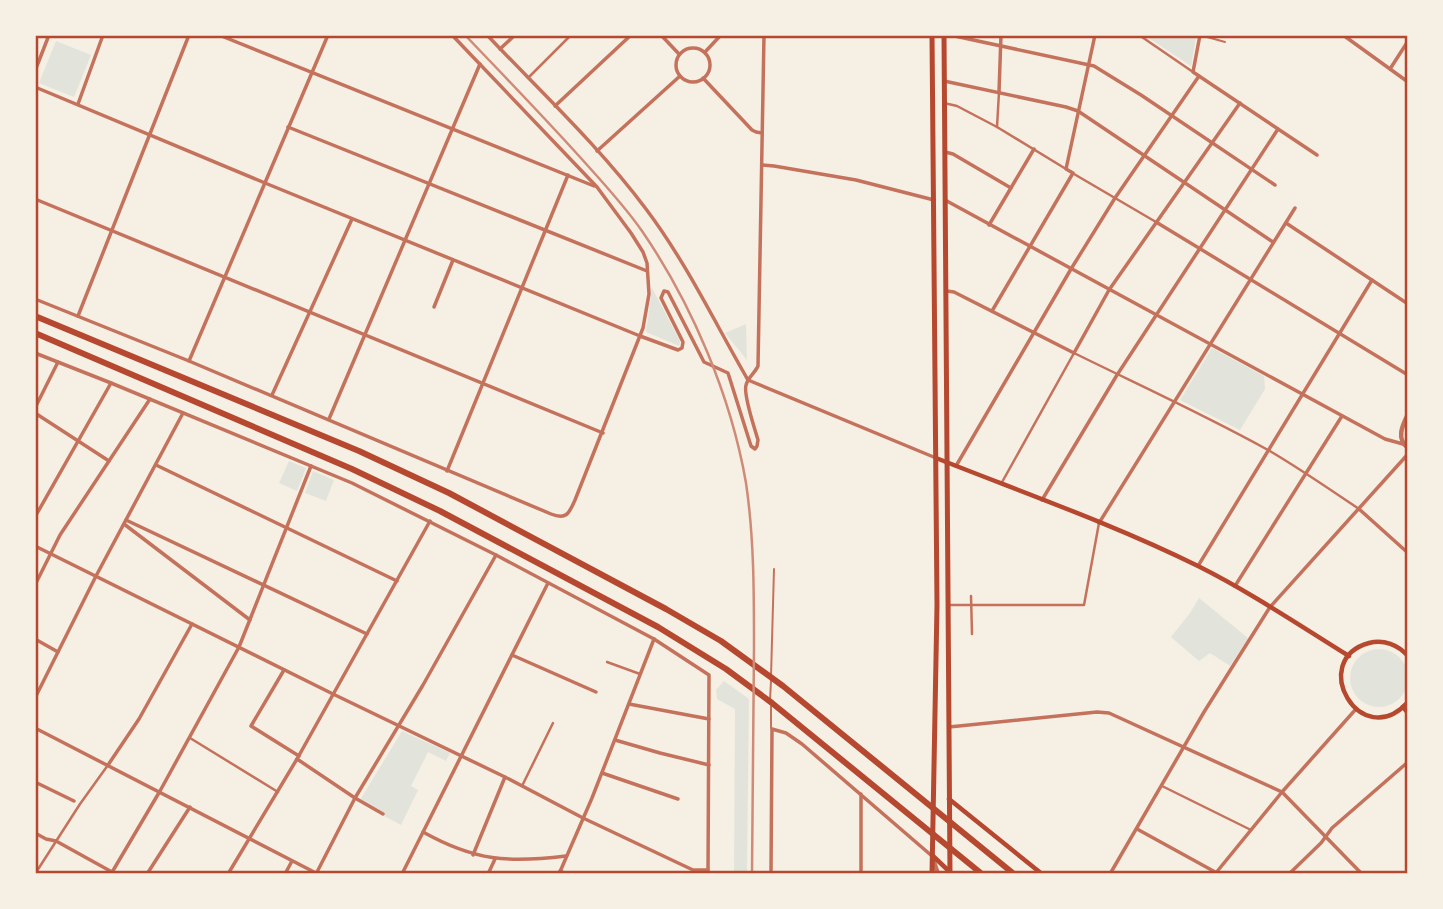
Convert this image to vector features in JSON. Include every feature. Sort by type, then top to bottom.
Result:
[{"type":"highway","points":[[35,316],[359,451],[449,493],[666,609],[721,641],[783,686],[1014,874]]},
{"type":"highway","points":[[35,333],[440,511],[658,627],[726,669],[772,703],[982,874]]},
{"type":"main road","points":[[932,35],[937,605],[932,874]]},
{"type":"main road","points":[[944,35],[950,873]]},
{"type":"main road","points":[[936,458],[1198,566],[1349,656]]},
{"type":"main road","points":[[1407,652],[1393,645],[1376,642],[1360,647],[1349,656],[1341,680],[1345,696],[1356,709],[1369,715],[1391,714],[1408,702]]},
{"type":"main road","points":[[1403,707],[1408,713]]},
{"type":"main road","points":[[949,799],[1042,874]]},
{"type":"main road","points":[[932,856],[950,873]]},
{"type":"street","points":[[35,71],[49,35]]},
{"type":"street","points":[[78,104],[103,35]]},
{"type":"street","points":[[78,316],[189,35]]},
{"type":"street","points":[[219,35],[597,187]]},
{"type":"street","points":[[189,361],[328,35]]},
{"type":"street","points":[[35,299],[558,517],[567,515],[603,433],[640,336],[648,301],[645,258],[597,187],[452,35]]},
{"type":"street","points":[[487,35],[597,151],[646,208],[667,239],[748,380],[936,458]]},
{"type":"street","points":[[500,49],[515,35]]},
{"type":"street","points":[[528,78],[569,35]]},
{"type":"street","points":[[555,106],[631,35]]},
{"type":"street","points":[[661,35],[679,54]]},
{"type":"street","points":[[705,52],[722,35]]},
{"type":"street","points":[[35,87],[352,219],[677,349],[682,348],[682,338],[661,298],[664,291],[670,293],[704,362],[728,373],[750,444],[752,449],[755,449],[758,440],[745,389],[758,367],[764,35]]},
{"type":"street","points":[[950,35],[1089,64],[1275,185]]},
{"type":"street","points":[[998,127],[1001,35]]},
{"type":"street","points":[[1066,169],[1095,35]]},
{"type":"street","points":[[1139,35],[1317,155]]},
{"type":"street","points":[[1193,72],[1200,35]]},
{"type":"street","points":[[1343,35],[1408,82]]},
{"type":"street","points":[[1390,69],[1408,41]]},
{"type":"street","points":[[692,47],[705,52],[710,66],[703,78],[692,82],[680,76],[676,66],[679,54],[692,47]]},
{"type":"street","points":[[328,420],[480,64]]},
{"type":"street","points":[[597,151],[680,76]]},
{"type":"street","points":[[956,466],[1115,198],[1199,76]]},
{"type":"street","points":[[703,78],[752,130],[762,133]]},
{"type":"street","points":[[944,81],[1078,111],[1273,242]]},
{"type":"street","points":[[944,103],[957,106],[998,127],[1408,375]]},
{"type":"street","points":[[1001,484],[1109,290],[1240,103]]},
{"type":"street","points":[[288,127],[648,272]]},
{"type":"street","points":[[1042,500],[1117,374],[1278,129]]},
{"type":"street","points":[[989,225],[1034,149]]},
{"type":"street","points":[[945,152],[1011,188]]},
{"type":"street","points":[[762,165],[856,180],[934,200]]},
{"type":"street","points":[[992,311],[1073,173]]},
{"type":"street","points":[[447,471],[568,175]]},
{"type":"street","points":[[35,199],[603,433]]},
{"type":"street","points":[[945,200],[1385,439],[1406,446]]},
{"type":"street","points":[[948,605],[1084,605],[1099,523],[1295,208]]},
{"type":"street","points":[[272,396],[352,219]]},
{"type":"street","points":[[1286,223],[1408,304]]},
{"type":"street","points":[[434,307],[453,260]]},
{"type":"street","points":[[1198,566],[1372,280]]},
{"type":"street","points":[[946,291],[954,292],[1268,450],[1359,509],[1408,553]]},
{"type":"street","points":[[35,353],[352,483],[496,555],[654,639],[709,676],[708,872],[692,872],[506,777],[35,546]]},
{"type":"street","points":[[58,362],[35,410],[109,461]]},
{"type":"street","points":[[35,517],[111,383]]},
{"type":"street","points":[[35,585],[60,535],[150,399]]},
{"type":"street","points":[[35,698],[183,413]]},
{"type":"street","points":[[1406,446],[1401,435],[1408,414]]},
{"type":"street","points":[[1235,586],[1343,415]]},
{"type":"street","points":[[1110,874],[1204,712],[1270,607],[1408,454]]},
{"type":"street","points":[[156,465],[397,581]]},
{"type":"street","points":[[35,833],[56,841],[111,873],[160,791],[239,647],[311,466]]},
{"type":"street","points":[[125,522],[367,634]]},
{"type":"street","points":[[125,522],[250,620]]},
{"type":"street","points":[[228,874],[278,792],[430,522]]},
{"type":"street","points":[[35,728],[317,874],[355,798],[423,685],[496,555]]},
{"type":"street","points":[[402,874],[548,583]]},
{"type":"street","points":[[971,596],[972,635]]},
{"type":"street","points":[[35,874],[139,719],[192,624]]},
{"type":"street","points":[[35,639],[58,652]]},
{"type":"street","points":[[567,874],[560,872],[654,639]]},
{"type":"street","points":[[512,655],[596,692]]},
{"type":"street","points":[[607,662],[640,674]]},
{"type":"street","points":[[284,670],[251,726],[355,798],[383,814]]},
{"type":"street","points":[[629,704],[709,719]]},
{"type":"street","points":[[1136,829],[1217,873],[1282,792],[1356,709]]},
{"type":"street","points":[[949,727],[1103,712],[1282,792],[1363,874]]},
{"type":"street","points":[[523,786],[553,723]]},
{"type":"street","points":[[771,874],[772,729],[782,731],[802,744],[932,856],[938,874]]},
{"type":"street","points":[[190,738],[278,792]]},
{"type":"street","points":[[615,740],[709,765]]},
{"type":"street","points":[[1289,874],[1326,836],[1408,762]]},
{"type":"street","points":[[602,773],[678,799]]},
{"type":"street","points":[[473,855],[506,777]]},
{"type":"street","points":[[35,782],[80,804]]},
{"type":"street","points":[[1162,786],[1251,830]]},
{"type":"street","points":[[861,794],[861,874]]},
{"type":"street","points":[[147,874],[190,807]]},
{"type":"street","points":[[423,832],[473,855],[495,859],[533,860],[566,856]]},
{"type":"street","points":[[488,874],[495,859]]},
{"type":"street","points":[[285,874],[292,861]]},
{"type":"lane","points":[[1200,35],[1225,43]]},
{"type":"lane","points":[[772,729],[774,569]]},
{"type":"shaded area","points":[[1144,35],[1183,35],[1196,38],[1191,66]]},
{"type":"shaded area","points":[[56,41],[91,55],[74,97],[39,83]]},
{"type":"shaded area","points":[[652,288],[680,341],[679,346],[646,332]]},
{"type":"shaded area","points":[[746,324],[747,360],[725,333]]},
{"type":"shaded area","points":[[1212,348],[1264,376],[1265,389],[1240,430],[1180,400]]},
{"type":"shaded area","points":[[289,461],[306,468],[297,491],[279,483]]},
{"type":"shaded area","points":[[313,471],[334,480],[326,501],[305,493]]},
{"type":"shaded area","points":[[1199,598],[1248,638],[1230,666],[1210,653],[1199,661],[1171,637]]},
{"type":"shaded area","points":[[1373,649],[1385,649],[1400,657],[1408,672],[1408,684],[1400,699],[1385,707],[1373,707],[1358,699],[1350,684],[1350,672],[1358,657]]},
{"type":"shaded area","points":[[724,681],[749,699],[747,874],[734,874],[735,709],[717,699],[716,690]]},
{"type":"shaded area","points":[[402,731],[450,753],[446,761],[428,752],[411,786],[418,790],[401,825],[360,800]]},
{"type":"railway","points":[[465,35],[573,149],[636,222],[677,289],[720,384],[746,483],[752,544],[752,874]]}]
